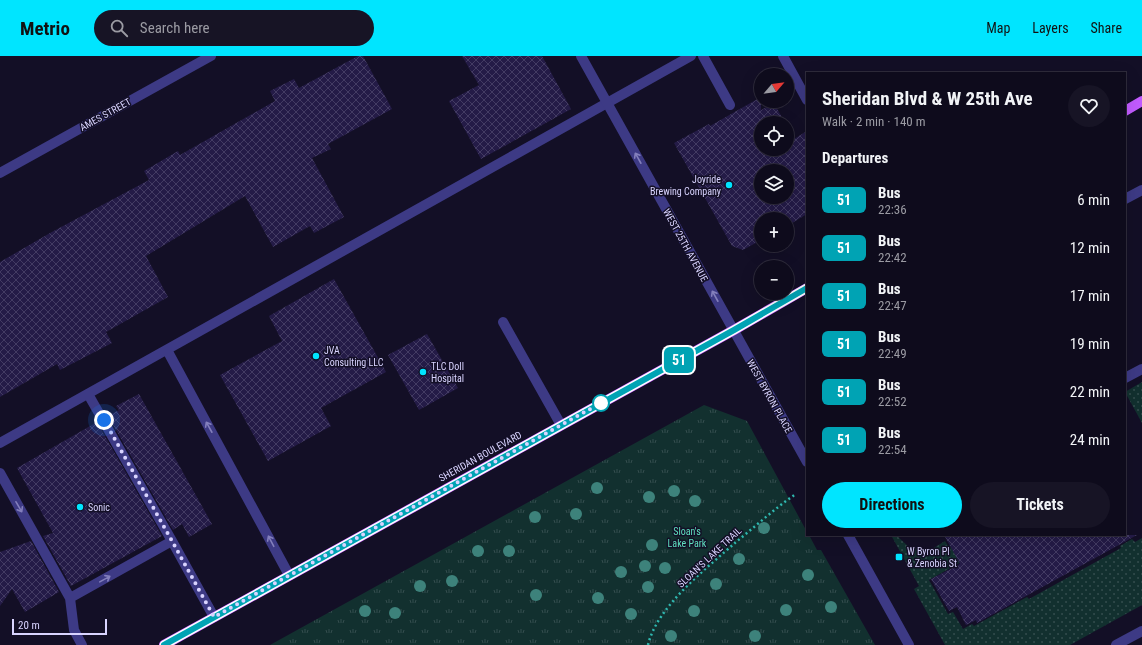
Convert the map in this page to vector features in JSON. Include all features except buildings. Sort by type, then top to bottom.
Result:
[{"type":"main road","points":[[1126,110],[1142,101]]},
{"type":"main road","name":"SHERIDAN BOULEVARD","points":[[164,645],[734,330],[806,289]]},
{"type":"street","name":"AMES STREET","points":[[0,173],[211,56]]},
{"type":"street","name":"WEST 25TH AVENUE","points":[[581,56],[734,330]]},
{"type":"street","points":[[0,443],[691,56]]},
{"type":"street","points":[[703,56],[730,105]]},
{"type":"street","points":[[783,56],[806,98]]},
{"type":"street","points":[[1126,198],[1142,190]]},
{"type":"street","points":[[503,322],[561,425]]},
{"type":"street","name":"WEST BYRON PLACE","points":[[734,330],[806,460]]},
{"type":"street","points":[[167,350],[290,575]]},
{"type":"street","points":[[1126,377],[1142,369]]},
{"type":"street","points":[[88,394],[214,617]]},
{"type":"street","points":[[0,473],[70,598],[74,630],[82,645]]},
{"type":"street","points":[[849,536],[909,645]]},
{"type":"street","points":[[70,598],[172,541]]},
{"type":"street","points":[[1116,645],[1142,631]]},
{"type":"path","name":"SLOAN'S LAKE TRAIL","points":[[648,645],[650,635],[666,610],[699,575],[759,522],[796,494]]},
{"type":"green space","points":[[1142,382],[1142,423],[1126,394],[1126,391]]},
{"type":"green space","name":"Sloan's Lake Park","points":[[704,405],[747,421],[806,530],[806,536],[810,536],[817,550],[821,550],[875,645],[270,645]]},
{"type":"green space","points":[[892,536],[897,536],[910,548],[932,549],[945,541],[948,546],[951,544],[961,562],[929,580],[948,614],[953,612],[963,629],[972,624],[974,626],[1027,597],[1029,599],[1121,548],[1120,546],[1132,539],[1135,542],[1142,538],[1142,605],[1070,645],[945,645],[914,589],[919,586]]},
{"type":"bus line","name":"51","points":[[164,645],[734,330],[806,289]]},
{"type":"place","name":"Joyride Brewing Company","points":[[729,185]]},
{"type":"place","name":"JVA Consulting LLC","points":[[316,356]]},
{"type":"place","name":"TLC Doll Hospital","points":[[423,372]]},
{"type":"place","name":"Sonic","points":[[80,507]]},
{"type":"place","name":"W Byron Pl & Zenobia St","points":[[899,557]]},
{"type":"route","points":[[104,420],[214,617],[601,403]]}]
